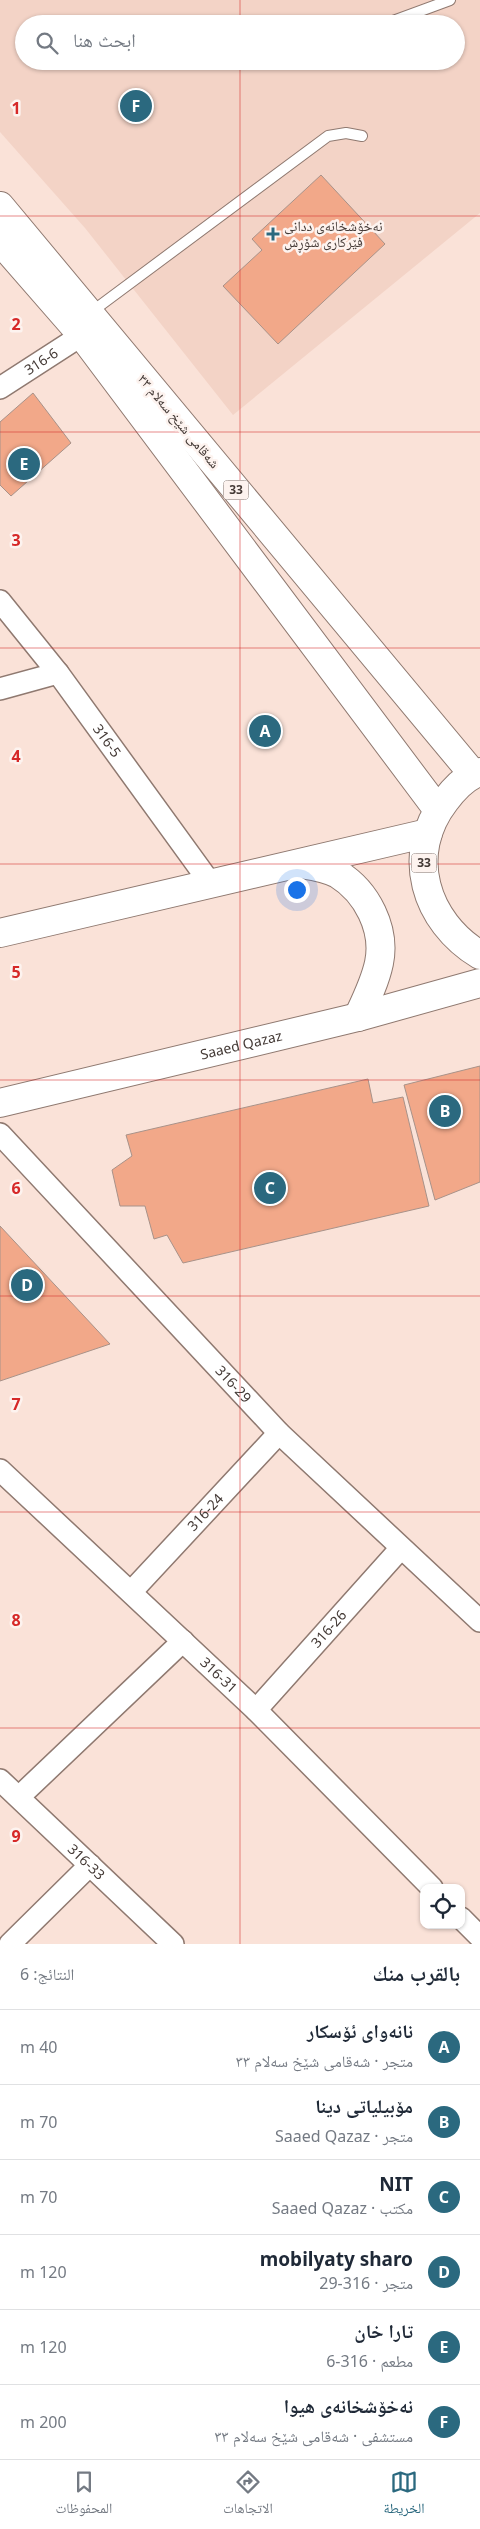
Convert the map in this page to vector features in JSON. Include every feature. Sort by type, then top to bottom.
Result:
[{"type":"main road","name":"شەقامی شێخ سەلام ٣٣","points":[[0,206],[85,324],[433,822]]},
{"type":"main road","name":"شەقامی شێخ سەلام ٣٣","points":[[0,241],[85,324],[476,773],[453,790],[433,822],[423,858],[425,883],[433,907],[446,928],[464,946],[480,955]]},
{"type":"main road","points":[[0,933],[295,864],[385,845],[433,822]]},
{"type":"main road","points":[[295,864],[322,868],[337,874],[356,887],[373,913],[380,937],[379,962],[358,1017]]},
{"type":"main road","name":"Saaed Qazaz","points":[[0,1103],[358,1017],[480,983]]},
{"type":"street","name":"316-6","points":[[0,388],[85,324]]},
{"type":"street","name":"316-5","points":[[0,601],[58,673],[211,884]]},
{"type":"street","points":[[0,689],[58,673]]},
{"type":"street","name":"316-29","points":[[0,1134],[279,1434],[480,1621]]},
{"type":"street","name":"316-24","points":[[131,1592],[279,1434]]},
{"type":"street","name":"316-31","points":[[0,1470],[256,1710],[428,1884]]},
{"type":"street","name":"316-26","points":[[256,1710],[401,1548]]},
{"type":"street","points":[[18,1797],[184,1641]]},
{"type":"street","name":"316-33","points":[[0,1780],[173,1944]]},
{"type":"street","points":[[10,1944],[90,1865]]},
{"type":"street","points":[[465,1922],[480,1937]]},
{"type":"lane","points":[[409,15],[450,0]]},
{"type":"lane","points":[[85,324],[328,136],[346,133],[362,136]]},
{"type":"shaded area","name":"نەخۆشخانەی ددانی فێرکاری شۆڕش","points":[[0,0],[480,0],[480,213],[233,415],[85,228],[0,132]]},
{"type":"building","points":[[321,175],[385,244],[278,344],[223,286],[262,250],[252,239]]},
{"type":"building","points":[[33,393],[71,443],[11,496],[0,485],[0,422]]},
{"type":"building","points":[[480,1066],[480,1182],[435,1200],[404,1085]]},
{"type":"building","points":[[368,1079],[373,1103],[403,1097],[429,1206],[183,1263],[167,1235],[154,1239],[145,1206],[120,1206],[112,1170],[132,1156],[126,1135]]},
{"type":"building","points":[[0,1226],[110,1344],[0,1381]]},
{"type":"place","name":"نەخۆشخانەی هیوا","points":[[136,106]]},
{"type":"place","name":"نەخۆشخانەی ددانی فێرکاری شۆڕش","points":[[273,234]]},
{"type":"place","name":"تارا خان","points":[[24,464]]},
{"type":"place","name":"نانەوای ئۆسکار","points":[[265,731]]},
{"type":"place","name":"مۆبیلیاتی دینا","points":[[445,1111]]},
{"type":"place","name":"NIT","points":[[270,1188]]},
{"type":"place","name":"mobilyaty sharo","points":[[27,1285]]}]
